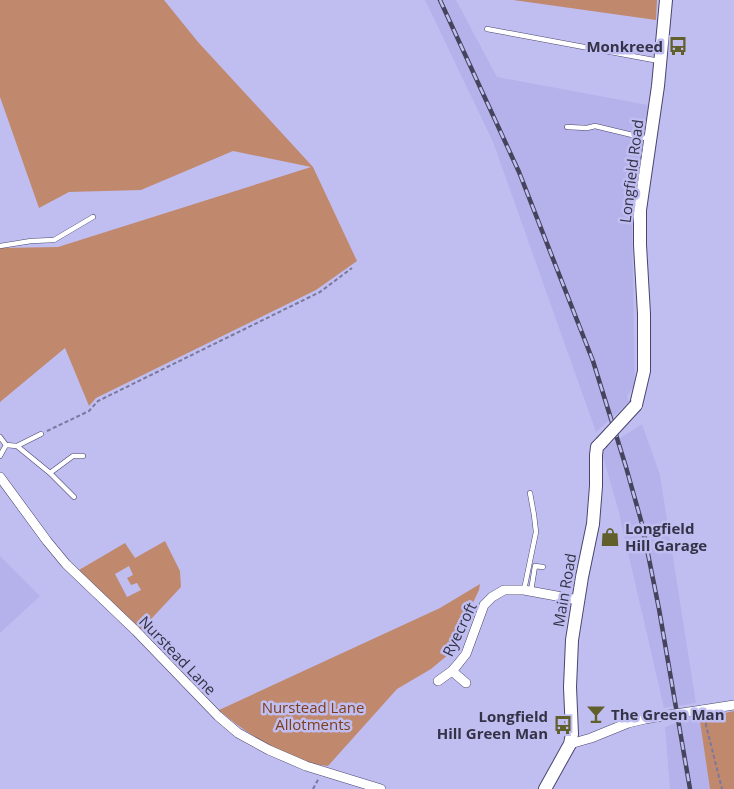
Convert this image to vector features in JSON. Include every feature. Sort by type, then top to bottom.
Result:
[{"type":"main road","name":"Longfield Road","points":[[636,405],[644,372],[640,210],[658,86],[666,0]]},
{"type":"main road","name":"Main Road","points":[[545,789],[570,744],[572,734],[570,688],[572,640],[578,600],[594,524],[596,456],[598,447],[636,405]]},
{"type":"street","name":"Nurstead Lane","points":[[0,477],[66,564],[136,631],[218,716],[238,733],[269,750],[323,772],[380,789]]},
{"type":"street","points":[[0,496],[8,488]]},
{"type":"street","name":"Ryecroft","points":[[438,681],[452,671],[466,654],[484,605],[492,597],[504,590],[528,591],[578,600]]},
{"type":"street","name":"Ryecroft","points":[[452,671],[466,683]]},
{"type":"street","points":[[570,744],[591,738],[628,723],[734,705]]},
{"type":"lane","points":[[487,29],[660,61]]},
{"type":"lane","points":[[567,127],[587,128],[595,126],[650,140]]},
{"type":"lane","points":[[0,246],[31,241],[54,240],[93,217]]},
{"type":"lane","points":[[0,437],[6,445],[17,446],[41,434]]},
{"type":"lane","points":[[0,456],[6,445]]},
{"type":"lane","points":[[17,446],[50,472],[74,497]]},
{"type":"lane","points":[[50,472],[74,456],[83,456]]},
{"type":"lane","points":[[528,591],[536,532],[530,493]]},
{"type":"lane","points":[[528,591],[535,566],[543,567]]},
{"type":"path","points":[[41,434],[89,411],[98,401],[320,292],[352,268]]},
{"type":"path","points":[[702,710],[722,789]]},
{"type":"path","points":[[313,789],[323,772]]},
{"type":"shaded area","points":[[425,0],[456,0],[497,77],[648,105],[632,223],[635,384],[627,396],[629,402],[596,432],[493,142]]},
{"type":"shaded area","points":[[642,424],[660,475],[696,703],[664,708],[618,509],[601,450]]},
{"type":"shaded area","points":[[0,556],[40,596],[0,633]]},
{"type":"shaded area","points":[[699,715],[710,789],[670,789],[665,727]]},
{"type":"green space","points":[[0,0],[164,0],[198,42],[313,167],[357,261],[316,290],[96,398],[89,406],[65,348],[0,402],[0,248],[58,247],[311,167],[233,151],[141,190],[69,192],[39,208],[0,97]]},
{"type":"green space","points":[[513,0],[657,0],[656,20]]},
{"type":"green space","points":[[165,541],[180,571],[181,587],[140,631],[79,570],[125,543],[135,558]],"holes":[[[129,566],[133,575],[127,578],[131,585],[137,583],[141,590],[127,597],[115,574]]]},
{"type":"green space","name":"Nurstead Lane Allotments","points":[[480,584],[479,590],[449,654],[431,669],[397,689],[328,766],[307,762],[268,745],[219,710],[440,608]]},
{"type":"green space","points":[[734,711],[734,789],[710,789],[699,715],[706,717]]},
{"type":"railway","points":[[440,0],[519,172],[593,361],[642,524],[659,609],[690,789]]},
{"type":"place","name":"Monkreed","points":[[678,46]]},
{"type":"place","name":"Longfield Hill Garage","points":[[610,537]]},
{"type":"place","name":"The Green Man","points":[[596,714]]},
{"type":"place","name":"Longfield Hill Green Man","points":[[563,725]]}]
